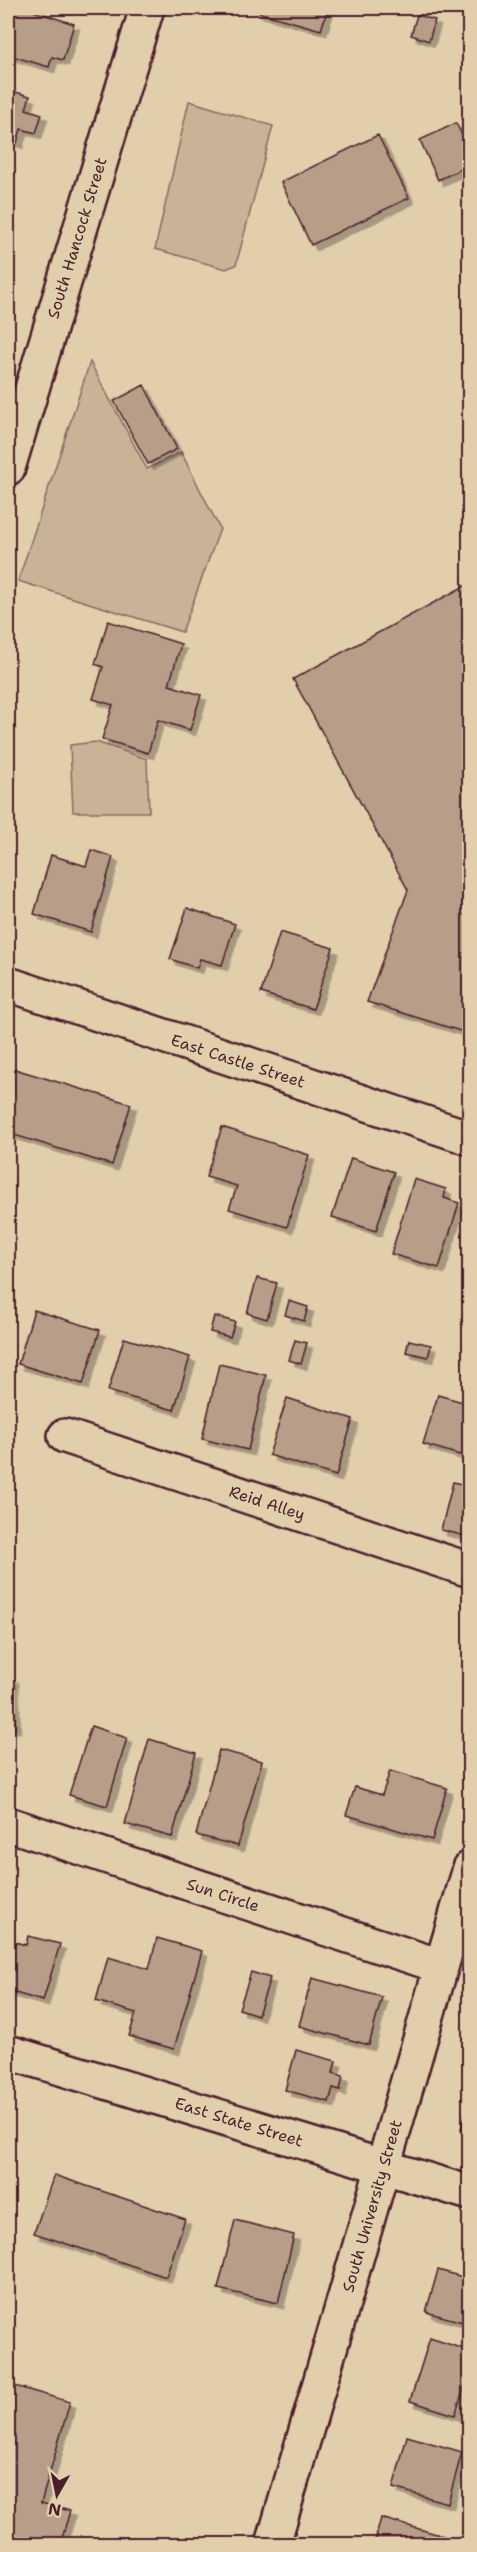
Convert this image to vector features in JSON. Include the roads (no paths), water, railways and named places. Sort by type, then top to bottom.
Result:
[{"type":"street","name":"South Hancock Street","points":[[8,468],[147,8]]},
{"type":"street","name":"East Castle Street","points":[[8,984],[470,1138]]},
{"type":"street","name":"Reid Alley","points":[[64,1436],[470,1570]]},
{"type":"street","name":"Sun Circle","points":[[8,1824],[440,1966]]},
{"type":"street","name":"South University Street","points":[[273,2544],[470,1868]]},
{"type":"street","name":"East State Street","points":[[8,2052],[470,2193]]}]
